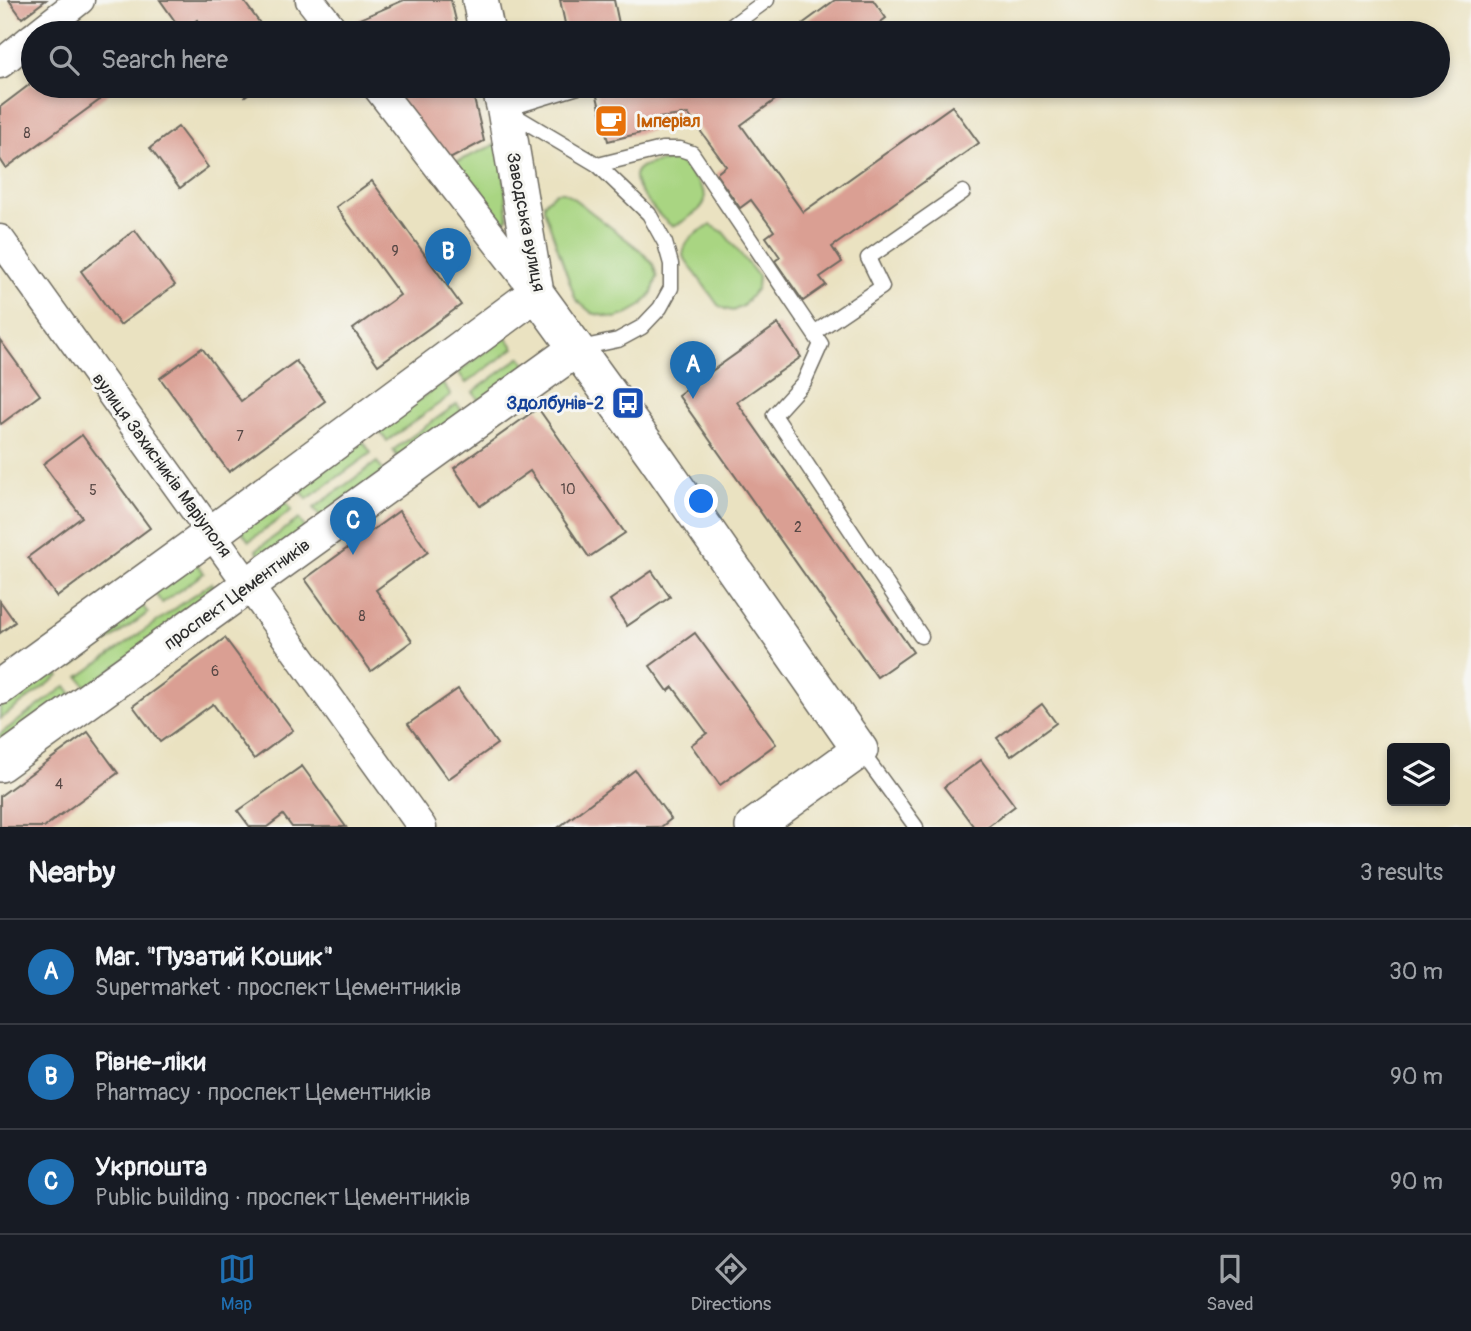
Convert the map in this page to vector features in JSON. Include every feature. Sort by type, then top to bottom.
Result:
[{"type":"street","points":[[53,21],[80,0]]},
{"type":"street","points":[[310,0],[327,21]]},
{"type":"street","points":[[480,0],[484,21]]},
{"type":"street","points":[[0,64],[21,47]]},
{"type":"street","points":[[0,687],[536,293],[385,98]]},
{"type":"street","name":"Заводська вулиця","points":[[502,98],[536,293],[654,455],[860,750]]},
{"type":"street","name":"вулиця Захисників Маріуполя","points":[[0,239],[422,827]]},
{"type":"street","name":"проспект Цементників","points":[[0,764],[576,349]]},
{"type":"street","points":[[752,827],[860,750]]},
{"type":"lane","points":[[738,21],[767,0]]},
{"type":"lane","points":[[502,98],[598,165],[649,214],[665,243],[671,264],[671,288],[660,308],[642,327],[618,340],[576,349]]},
{"type":"lane","points":[[598,165],[662,149],[680,149],[692,153],[821,344],[804,382],[774,415],[921,636]]},
{"type":"lane","points":[[814,333],[882,287],[868,258],[963,192]]},
{"type":"lane","points":[[860,750],[916,827]]},
{"type":"green space","points":[[501,142],[508,218],[499,226],[449,165]]},
{"type":"green space","points":[[677,160],[698,183],[705,200],[697,212],[672,226],[645,198],[635,178],[636,172],[648,164]]},
{"type":"green space","points":[[556,192],[564,192],[573,198],[640,250],[653,264],[657,277],[652,293],[641,306],[615,318],[592,313],[576,300],[544,209],[544,203]]},
{"type":"green space","points":[[711,225],[723,232],[758,276],[757,288],[743,306],[733,311],[718,305],[683,256],[689,240]]},
{"type":"green space","points":[[506,337],[514,348],[466,383],[458,372]]},
{"type":"green space","points":[[521,357],[528,367],[480,402],[473,392]]},
{"type":"green space","points":[[442,383],[451,395],[387,441],[378,430]]},
{"type":"green space","points":[[457,404],[464,414],[400,460],[393,450]]},
{"type":"green space","points":[[363,441],[371,453],[307,499],[299,488]]},
{"type":"green space","points":[[377,462],[384,472],[321,518],[314,508]]},
{"type":"green space","points":[[284,499],[292,510],[249,541],[241,530]]},
{"type":"green space","points":[[299,519],[306,529],[263,560],[256,550]]},
{"type":"green space","points":[[195,561],[204,573],[162,603],[153,591]]},
{"type":"green space","points":[[211,583],[219,593],[87,687],[79,677]]},
{"type":"green space","points":[[139,601],[148,613],[72,667],[63,654]]},
{"type":"green space","points":[[50,664],[59,676],[0,719],[0,700]]},
{"type":"green space","points":[[66,686],[74,697],[5,745],[0,734]]},
{"type":"building","points":[[9,0],[46,0],[22,18]]},
{"type":"building","points":[[160,0],[243,0],[258,21],[197,20],[175,21]]},
{"type":"building","points":[[404,0],[451,0],[456,21],[355,21]]},
{"type":"building","points":[[560,0],[614,0],[618,21],[564,21]]},
{"type":"building","points":[[835,0],[873,0],[886,18],[882,21],[806,21]]},
{"type":"building","points":[[21,91],[21,98],[102,98],[6,168],[0,159],[0,107]]},
{"type":"building","points":[[398,98],[474,98],[484,141],[444,162]]},
{"type":"building","points":[[597,98],[778,98],[741,125],[803,212],[952,106],[979,143],[832,247],[842,262],[820,277],[826,285],[803,301],[775,261],[780,257],[766,237],[774,231],[751,200],[740,208],[716,174],[726,166],[688,114],[651,119],[653,130],[608,141]]},
{"type":"building","points":[[178,127],[208,167],[180,188],[150,148]]},
{"type":"building","points":[[372,181],[461,305],[378,365],[353,329],[400,295],[336,207]]},
{"type":"building","points":[[135,230],[175,285],[120,325],[81,271]]},
{"type":"building","points":[[778,324],[801,357],[737,402],[913,652],[877,677],[678,395]]},
{"type":"building","points":[[0,340],[40,395],[1,424],[0,422]]},
{"type":"building","points":[[202,348],[241,401],[296,361],[325,401],[229,472],[160,378]]},
{"type":"building","points":[[538,408],[625,533],[589,557],[530,471],[480,506],[454,468]]},
{"type":"building","points":[[82,435],[150,528],[57,597],[28,557],[82,517],[43,464]]},
{"type":"building","points":[[399,511],[428,552],[376,590],[412,641],[371,671],[305,579]]},
{"type":"building","points":[[652,571],[670,597],[627,626],[610,600]]},
{"type":"building","points":[[0,601],[15,622],[0,633]]},
{"type":"building","points":[[695,633],[776,744],[720,785],[691,745],[707,733],[673,687],[668,691],[650,666]]},
{"type":"building","points":[[225,638],[293,730],[254,759],[213,704],[160,742],[133,706]]},
{"type":"building","points":[[458,689],[497,744],[448,779],[408,724]]},
{"type":"building","points":[[1042,704],[1056,723],[1011,756],[997,738]]},
{"type":"building","points":[[88,732],[118,773],[44,827],[0,827],[0,796]]},
{"type":"building","points":[[981,760],[1015,806],[987,827],[974,827],[944,787]]},
{"type":"building","points":[[302,766],[346,827],[292,827],[283,815],[267,827],[250,827],[238,811]]},
{"type":"building","points":[[635,770],[671,819],[661,827],[559,827]]},
{"type":"place","name":"Імперіал","points":[[611,121]]},
{"type":"place","name":"Рівне-ліки","points":[[448,286]]},
{"type":"place","name":"Маг. \"Пузатий Кошик\"","points":[[693,399]]},
{"type":"place","name":"Здолбунів-2","points":[[628,403]]},
{"type":"place","name":"Укрпошта","points":[[353,555]]}]
